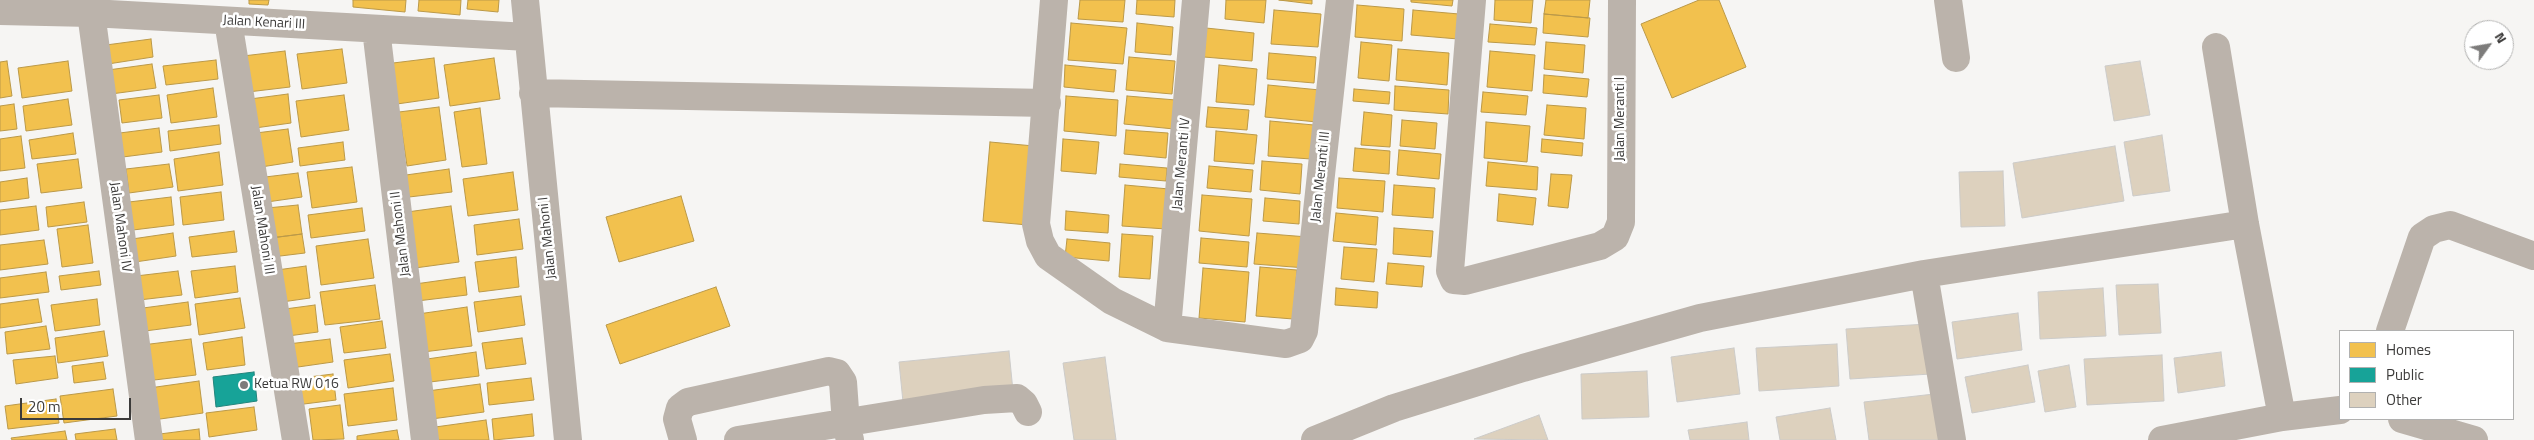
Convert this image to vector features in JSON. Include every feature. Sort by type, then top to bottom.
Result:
[{"type":"street","name":"Jalan Mahoni I","points":[[525,0],[568,440]]},
{"type":"street","points":[[1054,0],[1036,224],[1040,241],[1048,256],[1112,301],[1167,328]]},
{"type":"street","name":"Jalan Meranti IV","points":[[1167,328],[1196,0]]},
{"type":"street","name":"Jalan Meranti III","points":[[1167,328],[1286,344],[1300,339],[1304,331],[1340,0]]},
{"type":"street","name":"Jalan Meranti I","points":[[1472,0],[1450,271],[1454,280],[1465,281],[1600,246],[1615,237],[1621,222],[1622,0]]},
{"type":"street","points":[[1948,0],[1956,58]]},
{"type":"street","name":"Jalan Kenari III","points":[[0,11],[90,13],[528,36]]},
{"type":"street","name":"Jalan Mahoni IV","points":[[90,13],[149,440]]},
{"type":"street","name":"Jalan Mahoni III","points":[[228,21],[296,440]]},
{"type":"street","name":"Jalan Mahoni II","points":[[376,29],[425,440]]},
{"type":"street","points":[[2216,47],[2245,224],[2282,417]]},
{"type":"street","points":[[533,93],[1047,103]]},
{"type":"street","points":[[1315,440],[1394,408],[1523,368],[1700,318],[1924,274],[2245,224]]},
{"type":"street","points":[[2390,330],[2422,237],[2434,229],[2450,225],[2534,256]]},
{"type":"street","points":[[1924,274],[1952,440]]},
{"type":"street","points":[[683,440],[677,419],[680,408],[688,402],[829,371],[837,373],[843,382],[848,432]]},
{"type":"street","points":[[738,440],[848,432],[984,400],[1013,398],[1022,401],[1028,412]]},
{"type":"street","points":[[2162,440],[2282,417],[2339,410]]},
{"type":"street","points":[[2405,420],[2474,440]]},
{"type":"building: Homes","points":[[249,0],[269,0],[268,5],[249,4]]},
{"type":"building: Homes","points":[[353,0],[406,0],[405,12],[353,7]]},
{"type":"building: Homes","points":[[419,0],[461,0],[460,15],[418,11]]},
{"type":"building: Homes","points":[[468,0],[499,0],[498,12],[467,9]]},
{"type":"building: Homes","points":[[1080,0],[1125,0],[1123,22],[1078,19]]},
{"type":"building: Homes","points":[[1137,0],[1175,0],[1174,17],[1136,14]]},
{"type":"building: Homes","points":[[1226,0],[1266,0],[1264,23],[1225,19]]},
{"type":"building: Homes","points":[[1279,0],[1312,0],[1312,4]]},
{"type":"building: Homes","points":[[1411,0],[1453,0],[1452,6],[1411,2]]},
{"type":"building: Homes","points":[[1495,0],[1533,0],[1531,23],[1494,20]]},
{"type":"building: Homes","points":[[1546,0],[1590,0],[1588,18],[1544,14]]},
{"type":"building: Homes","points":[[1699,0],[1719,0],[1746,67],[1672,98],[1641,24]]},
{"type":"building: Homes","points":[[1357,5],[1404,9],[1402,41],[1355,37]]},
{"type":"building: Homes","points":[[1274,10],[1321,14],[1318,47],[1271,44]]},
{"type":"building: Homes","points":[[1413,10],[1459,14],[1458,39],[1411,35]]},
{"type":"building: Homes","points":[[1544,14],[1590,18],[1588,37],[1543,33]]},
{"type":"building: Homes","points":[[1071,23],[1127,28],[1123,64],[1068,60]]},
{"type":"building: Homes","points":[[1137,23],[1173,27],[1171,55],[1135,52]]},
{"type":"building: Homes","points":[[1490,24],[1537,28],[1535,45],[1488,42]]},
{"type":"building: Homes","points":[[1206,28],[1254,33],[1252,61],[1204,57]]},
{"type":"building: Homes","points":[[151,39],[153,57],[108,64],[106,45]]},
{"type":"building: Homes","points":[[1361,42],[1392,45],[1389,81],[1358,78]]},
{"type":"building: Homes","points":[[1546,42],[1585,45],[1583,73],[1544,69]]},
{"type":"building: Homes","points":[[342,49],[347,83],[302,89],[297,54]]},
{"type":"building: Homes","points":[[1398,49],[1449,53],[1447,85],[1396,80]]},
{"type":"building: Homes","points":[[285,51],[290,87],[248,92],[243,56]]},
{"type":"building: Homes","points":[[1490,51],[1535,55],[1532,91],[1487,87]]},
{"type":"building: Homes","points":[[1269,53],[1316,57],[1314,83],[1267,79]]},
{"type":"building: Homes","points":[[1129,57],[1175,61],[1172,94],[1126,90]]},
{"type":"building: Homes","points":[[434,58],[439,98],[390,105],[385,64]]},
{"type":"building: Homes","points":[[494,58],[500,99],[450,106],[444,65]]},
{"type":"building: Homes","points":[[216,60],[218,79],[166,85],[163,66]]},
{"type":"building: Homes","points":[[7,61],[12,96],[0,98],[0,62]]},
{"type":"building: Homes","points":[[68,61],[72,91],[22,98],[18,68]]},
{"type":"building: Homes","points":[[152,64],[156,88],[111,94],[108,70]]},
{"type":"building: Homes","points":[[1065,65],[1116,70],[1114,92],[1064,87]]},
{"type":"building: Homes","points":[[1219,65],[1257,69],[1254,105],[1216,102]]},
{"type":"building: Homes","points":[[1544,75],[1589,79],[1587,97],[1543,93]]},
{"type":"building: Homes","points":[[1268,85],[1320,90],[1317,122],[1265,117]]},
{"type":"building: Homes","points":[[1395,86],[1449,90],[1448,114],[1394,110]]},
{"type":"building: Homes","points":[[213,88],[217,117],[171,123],[167,95]]},
{"type":"building: Homes","points":[[1354,89],[1390,92],[1389,104],[1353,101]]},
{"type":"building: Homes","points":[[1483,92],[1528,96],[1526,115],[1481,112]]},
{"type":"building: Homes","points":[[288,94],[291,123],[255,128],[250,99]]},
{"type":"building: Homes","points":[[159,95],[162,118],[122,123],[119,100]]},
{"type":"building: Homes","points":[[344,95],[349,130],[301,137],[296,101]]},
{"type":"building: Homes","points":[[1066,96],[1118,100],[1116,136],[1064,131]]},
{"type":"building: Homes","points":[[1127,96],[1176,100],[1174,129],[1124,124]]},
{"type":"building: Homes","points":[[68,99],[72,125],[26,131],[23,106]]},
{"type":"building: Homes","points":[[14,104],[17,129],[0,131],[0,106]]},
{"type":"building: Homes","points":[[1547,105],[1586,108],[1584,139],[1544,135]]},
{"type":"building: Homes","points":[[439,107],[446,160],[407,166],[399,112]]},
{"type":"building: Homes","points":[[1208,107],[1249,110],[1247,130],[1206,127]]},
{"type":"building: Homes","points":[[480,108],[487,164],[462,167],[454,112]]},
{"type":"building: Homes","points":[[1364,112],[1392,115],[1390,147],[1361,145]]},
{"type":"building: Homes","points":[[1402,120],[1437,123],[1435,149],[1400,146]]},
{"type":"building: Homes","points":[[1270,121],[1314,125],[1311,159],[1268,156]]},
{"type":"building: Homes","points":[[1486,122],[1530,126],[1527,162],[1484,158]]},
{"type":"building: Homes","points":[[219,125],[221,144],[170,151],[168,131]]},
{"type":"building: Homes","points":[[159,128],[162,152],[115,158],[112,134]]},
{"type":"building: Homes","points":[[288,129],[293,162],[261,167],[256,133]]},
{"type":"building: Homes","points":[[1126,130],[1168,133],[1166,158],[1124,154]]},
{"type":"building: Homes","points":[[1216,131],[1257,135],[1254,164],[1214,161]]},
{"type":"building: Homes","points":[[73,133],[76,154],[32,159],[29,140]]},
{"type":"building: Homes","points":[[21,136],[25,168],[0,171],[0,139]]},
{"type":"building: Homes","points":[[1063,139],[1099,142],[1096,174],[1061,171]]},
{"type":"building: Homes","points":[[1542,139],[1583,143],[1582,156],[1541,152]]},
{"type":"building: Homes","points":[[343,142],[345,160],[300,166],[298,148]]},
{"type":"building: Homes","points":[[990,142],[1034,146],[1028,225],[983,221]]},
{"type":"building: Homes","points":[[1355,148],[1390,151],[1389,174],[1353,171]]},
{"type":"building: Homes","points":[[1399,150],[1441,154],[1439,179],[1397,175]]},
{"type":"building: Homes","points":[[219,152],[223,185],[178,191],[174,159]]},
{"type":"building: Homes","points":[[78,159],[82,188],[41,193],[37,164]]},
{"type":"building: Homes","points":[[1262,161],[1302,164],[1300,194],[1260,190]]},
{"type":"building: Homes","points":[[1488,162],[1538,167],[1537,190],[1486,186]]},
{"type":"building: Homes","points":[[169,164],[173,187],[129,193],[126,169]]},
{"type":"building: Homes","points":[[1120,164],[1167,168],[1166,181],[1119,177]]},
{"type":"building: Homes","points":[[1209,166],[1253,170],[1251,192],[1207,188]]},
{"type":"building: Homes","points":[[352,167],[357,202],[312,208],[307,172]]},
{"type":"building: Homes","points":[[449,169],[452,192],[409,197],[406,175]]},
{"type":"building: Homes","points":[[513,172],[518,210],[468,216],[463,179]]},
{"type":"building: Homes","points":[[298,173],[302,197],[260,203],[257,178]]},
{"type":"building: Homes","points":[[1551,174],[1572,175],[1568,208],[1548,206]]},
{"type":"building: Homes","points":[[27,178],[29,198],[0,202],[0,182]]},
{"type":"building: Homes","points":[[1339,178],[1385,181],[1383,212],[1337,208]]},
{"type":"building: Homes","points":[[1125,185],[1169,189],[1166,229],[1122,226]]},
{"type":"building: Homes","points":[[1394,185],[1435,188],[1433,218],[1392,215]]},
{"type":"building: Homes","points":[[221,192],[224,220],[183,225],[180,197]]},
{"type":"building: Homes","points":[[1499,194],[1536,198],[1533,225],[1497,221]]},
{"type":"building: Homes","points":[[1202,195],[1252,199],[1249,236],[1199,231]]},
{"type":"building: Homes","points":[[681,196],[694,241],[619,262],[606,217]]},
{"type":"building: Homes","points":[[171,197],[174,225],[133,230],[129,202]]},
{"type":"building: Homes","points":[[1265,198],[1300,201],[1299,224],[1263,221]]},
{"type":"building: Homes","points":[[84,202],[87,222],[48,227],[46,207]]},
{"type":"building: Homes","points":[[298,205],[302,234],[271,238],[267,208]]},
{"type":"building: Homes","points":[[36,206],[39,230],[0,235],[0,210]]},
{"type":"building: Homes","points":[[451,206],[459,262],[415,268],[407,212]]},
{"type":"building: Homes","points":[[362,208],[365,231],[311,238],[308,215]]},
{"type":"building: Homes","points":[[1066,211],[1109,215],[1108,233],[1065,230]]},
{"type":"building: Homes","points":[[1336,213],[1378,217],[1376,245],[1333,241]]},
{"type":"building: Homes","points":[[519,219],[523,249],[477,255],[474,225]]},
{"type":"building: Homes","points":[[88,225],[93,263],[62,267],[57,229]]},
{"type":"building: Homes","points":[[1394,228],[1433,231],[1431,257],[1393,254]]},
{"type":"building: Homes","points":[[234,231],[237,252],[192,257],[189,237]]},
{"type":"building: Homes","points":[[173,233],[176,256],[135,262],[132,239]]},
{"type":"building: Homes","points":[[1257,233],[1308,237],[1306,268],[1254,264]]},
{"type":"building: Homes","points":[[302,234],[305,253],[272,257],[270,238]]},
{"type":"building: Homes","points":[[1122,234],[1153,236],[1150,279],[1119,277]]},
{"type":"building: Homes","points":[[1201,238],[1249,242],[1247,267],[1199,263]]},
{"type":"building: Homes","points":[[368,239],[374,278],[321,285],[316,246]]},
{"type":"building: Homes","points":[[1067,239],[1110,243],[1109,261],[1065,257]]},
{"type":"building: Homes","points":[[44,240],[48,264],[0,270],[0,245]]},
{"type":"building: Homes","points":[[1344,247],[1377,249],[1374,282],[1341,279]]},
{"type":"building: Homes","points":[[516,257],[519,287],[479,292],[475,262]]},
{"type":"building: Homes","points":[[1388,263],[1424,266],[1422,287],[1386,284]]},
{"type":"building: Homes","points":[[235,266],[238,292],[195,298],[191,271]]},
{"type":"building: Homes","points":[[306,266],[310,298],[282,302],[277,270]]},
{"type":"building: Homes","points":[[1260,267],[1297,270],[1293,319],[1256,316]]},
{"type":"building: Homes","points":[[1203,268],[1249,272],[1245,322],[1199,318]]},
{"type":"building: Homes","points":[[99,271],[101,285],[61,290],[59,276]]},
{"type":"building: Homes","points":[[178,271],[182,295],[139,300],[136,276]]},
{"type":"building: Homes","points":[[46,272],[49,292],[0,298],[0,278]]},
{"type":"building: Homes","points":[[465,277],[467,295],[417,301],[415,284]]},
{"type":"building: Homes","points":[[375,285],[380,319],[325,325],[320,292]]},
{"type":"building: Homes","points":[[716,287],[730,326],[620,364],[606,325]]},
{"type":"building: Homes","points":[[1336,288],[1378,292],[1377,308],[1335,305]]},
{"type":"building: Homes","points":[[521,296],[525,325],[478,332],[474,302]]},
{"type":"building: Homes","points":[[240,298],[245,328],[199,335],[195,304]]},
{"type":"building: Homes","points":[[38,299],[42,322],[0,328],[0,304]]},
{"type":"building: Homes","points":[[97,299],[100,325],[55,331],[51,305]]},
{"type":"building: Homes","points":[[188,302],[191,325],[145,331],[143,308]]},
{"type":"building: Homes","points":[[315,305],[318,332],[288,336],[285,309]]},
{"type":"building: Homes","points":[[467,307],[472,346],[423,352],[418,314]]},
{"type":"building: Homes","points":[[382,321],[386,348],[344,353],[340,327]]},
{"type":"building: Homes","points":[[46,326],[50,349],[7,354],[5,332]]},
{"type":"building: Homes","points":[[104,331],[108,356],[58,363],[55,338]]},
{"type":"building: Homes","points":[[242,337],[245,365],[207,370],[203,343]]},
{"type":"building: Homes","points":[[522,338],[526,364],[486,369],[482,343]]},
{"type":"building: Homes","points":[[191,339],[196,375],[146,381],[142,345]]},
{"type":"building: Homes","points":[[330,339],[333,362],[291,368],[288,344]]},
{"type":"building: Homes","points":[[476,352],[479,376],[430,382],[427,359]]},
{"type":"building: Homes","points":[[390,354],[394,381],[348,388],[344,360]]},
{"type":"building: Homes","points":[[55,356],[58,378],[16,384],[13,360]]},
{"type":"building: Homes","points":[[103,362],[106,379],[74,383],[72,366]]},
{"type":"building: Homes","points":[[333,374],[336,400],[296,405],[293,379]]},
{"type":"building: Homes","points":[[531,378],[534,400],[489,405],[487,383]]},
{"type":"building: Homes","points":[[199,381],[203,413],[153,420],[149,388]]},
{"type":"building: Homes","points":[[480,384],[484,412],[424,420],[420,392]]},
{"type":"building: Homes","points":[[393,388],[397,420],[348,426],[344,394]]},
{"type":"building: Homes","points":[[113,389],[117,416],[64,423],[60,396]]},
{"type":"building: Homes","points":[[56,399],[59,423],[8,429],[5,406]]},
{"type":"building: Homes","points":[[340,405],[344,439],[313,440],[309,409]]},
{"type":"building: Homes","points":[[254,407],[257,430],[209,437],[206,413]]},
{"type":"building: Homes","points":[[532,414],[534,436],[494,440],[492,419]]},
{"type":"building: Homes","points":[[486,420],[489,440],[430,440],[428,428]]},
{"type":"building: Homes","points":[[115,429],[117,440],[76,440],[75,434]]},
{"type":"building: Homes","points":[[199,429],[200,440],[152,440],[152,435]]},
{"type":"building: Homes","points":[[397,430],[399,440],[357,440],[357,436]]},
{"type":"building: Homes","points":[[65,431],[67,440],[12,440],[11,438]]},
{"type":"building: Public","points":[[254,372],[257,401],[216,407],[213,377]]},
{"type":"building: Other","points":[[2140,61],[2150,115],[2114,121],[2105,66]]},
{"type":"building: Other","points":[[2162,135],[2170,191],[2133,196],[2124,142]]},
{"type":"building: Other","points":[[2115,146],[2124,201],[2022,218],[2013,163]]},
{"type":"building: Other","points":[[2003,171],[2005,226],[1961,227],[1959,172]]},
{"type":"building: Other","points":[[2158,284],[2161,333],[2119,335],[2116,285]]},
{"type":"building: Other","points":[[2103,288],[2106,336],[2040,339],[2038,292]]},
{"type":"building: Other","points":[[2018,313],[2022,350],[1957,359],[1952,322]]},
{"type":"building: Other","points":[[1927,324],[1931,374],[1850,379],[1846,329]]},
{"type":"building: Other","points":[[1837,344],[1839,386],[1759,391],[1756,348]]},
{"type":"building: Other","points":[[1734,348],[1740,394],[1677,402],[1671,357]]},
{"type":"building: Other","points":[[1009,351],[1013,391],[903,402],[899,362]]},
{"type":"building: Other","points":[[2221,352],[2225,386],[2178,393],[2174,358]]},
{"type":"building: Other","points":[[2162,355],[2164,401],[2087,405],[2084,359]]},
{"type":"building: Other","points":[[1105,357],[1116,440],[1074,440],[1063,363]]},
{"type":"building: Other","points":[[2028,365],[2035,402],[1972,413],[1965,377]]},
{"type":"building: Other","points":[[2069,365],[2076,407],[2045,412],[2038,371]]},
{"type":"building: Other","points":[[1647,371],[1649,417],[1582,419],[1581,374]]},
{"type":"building: Other","points":[[1934,394],[1940,440],[1869,440],[1864,402]]},
{"type":"building: Other","points":[[1830,408],[1836,440],[1780,440],[1776,417]]},
{"type":"building: Other","points":[[1539,415],[1548,440],[1474,439]]},
{"type":"building: Other","points":[[1747,422],[1749,440],[1690,440],[1688,430]]},
{"type":"place","name":"Ketua RW 016","points":[[244,385]]}]
